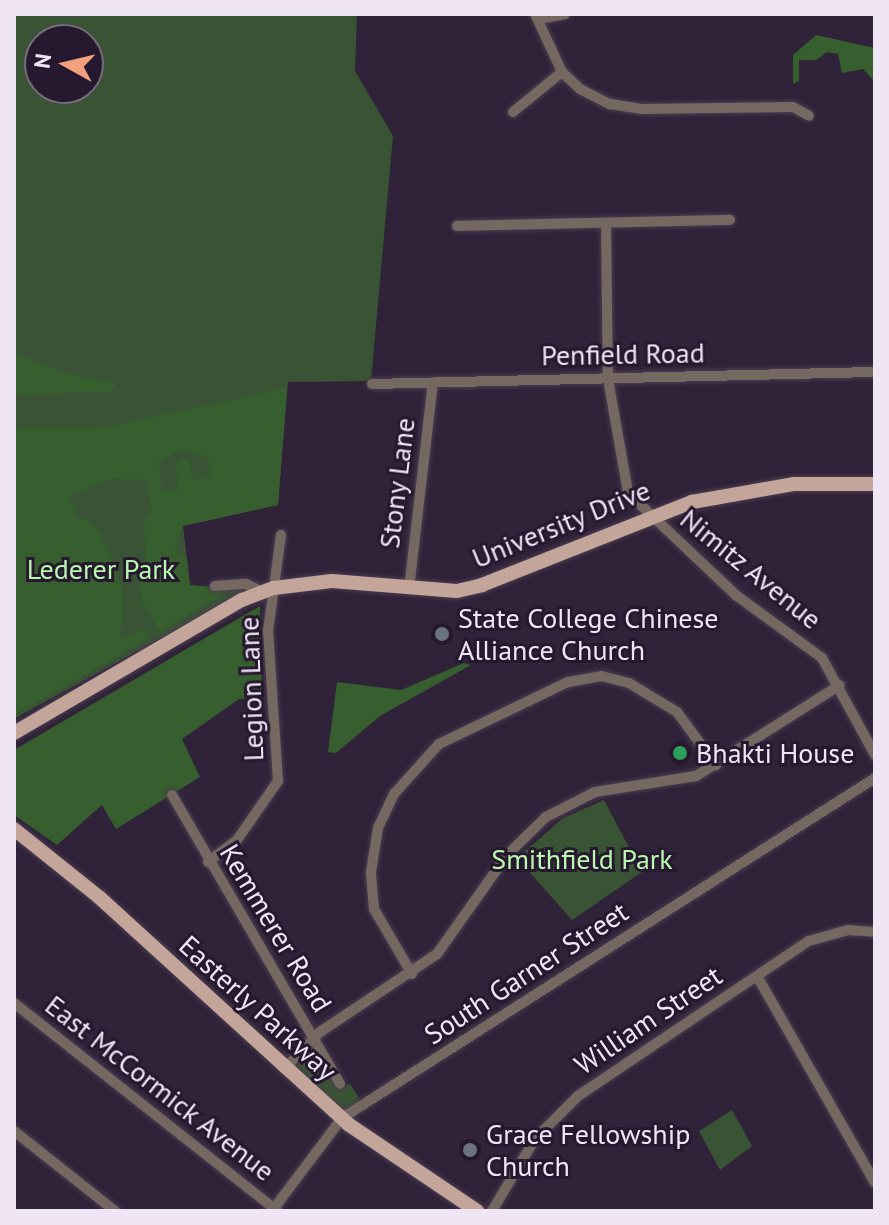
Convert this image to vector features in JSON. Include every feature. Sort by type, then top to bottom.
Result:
[{"type":"main road","name":"University Drive","points":[[14,733],[268,590],[319,580],[457,591],[482,585],[649,516],[765,487],[875,484]]},
{"type":"main road","name":"Easterly Parkway","points":[[14,829],[100,898],[284,1069],[342,1118],[477,1211]]},
{"type":"street","points":[[565,14],[537,16],[562,72],[588,93],[626,108],[793,107],[809,116]]},
{"type":"street","points":[[513,112],[562,72]]},
{"type":"street","points":[[457,226],[730,220]]},
{"type":"street","name":"Nimitz Avenue","points":[[606,224],[608,379],[623,481],[649,516],[737,596],[810,647],[840,685],[875,755]]},
{"type":"street","name":"Penfield Road","points":[[372,384],[875,372]]},
{"type":"street","name":"Stony Lane","points":[[409,589],[433,382]]},
{"type":"street","name":"Legion Lane","points":[[208,862],[237,840],[278,781],[268,590],[281,535]]},
{"type":"street","points":[[215,586],[250,584],[268,590]]},
{"type":"street","points":[[412,974],[374,909],[371,872],[378,828],[394,794],[439,744],[568,682],[601,676],[629,683],[677,712],[716,765]]},
{"type":"street","points":[[284,1069],[313,1038],[412,974],[446,944],[507,855],[546,817],[595,792],[686,779],[716,765],[840,685]]},
{"type":"street","name":"South Garner Street","points":[[274,1210],[342,1118],[875,778]]},
{"type":"street","name":"Kemmerer Road","points":[[172,795],[208,862],[340,1084]]},
{"type":"street","name":"William Street","points":[[492,1211],[535,1139],[557,1113],[821,935],[848,930],[875,932]]},
{"type":"street","points":[[757,976],[875,1183]]},
{"type":"street","name":"East McCormick Avenue","points":[[14,1003],[274,1210]]},
{"type":"street","points":[[14,1131],[115,1211]]},
{"type":"green space","points":[[14,14],[357,14],[355,71],[393,136],[371,381],[288,382],[278,505],[183,526],[190,585],[248,590],[14,719]]},
{"type":"green space","points":[[816,35],[875,48],[875,82],[863,69],[842,73],[838,54],[827,52],[816,60],[799,60],[799,81],[793,84],[793,55]]},
{"type":"green space","points":[[14,353],[69,374],[116,383],[111,392],[14,394]]},
{"type":"green space","name":"Lederer Park","points":[[287,388],[278,505],[183,526],[175,552],[187,558],[190,585],[232,589],[160,632],[143,604],[139,581],[146,559],[144,521],[152,508],[146,480],[112,479],[69,495],[77,518],[85,518],[101,534],[123,589],[121,638],[146,629],[150,638],[14,715],[14,428],[101,428]],"holes":[[[179,450],[208,457],[210,478],[192,480],[190,462],[182,459],[176,463],[178,489],[162,491],[159,462]]]},
{"type":"green space","points":[[260,606],[262,697],[239,699],[182,739],[200,777],[116,829],[102,805],[57,845],[14,815],[14,750]]},
{"type":"green space","points":[[464,663],[471,665],[380,716],[336,753],[328,752],[337,682],[401,690]]},
{"type":"green space","name":"Smithfield Park","points":[[604,800],[642,872],[572,920],[517,858],[563,818]]},
{"type":"green space","points":[[309,1051],[316,1052],[340,1089],[350,1084],[361,1101],[343,1111],[295,1067]]},
{"type":"green space","points":[[732,1110],[752,1146],[720,1170],[699,1131]]},
{"type":"place","name":"State College Chinese Alliance Church","points":[[442,634]]},
{"type":"place","name":"Bhakti House","points":[[680,753]]},
{"type":"place","name":"Grace Fellowship Church","points":[[470,1150]]}]
